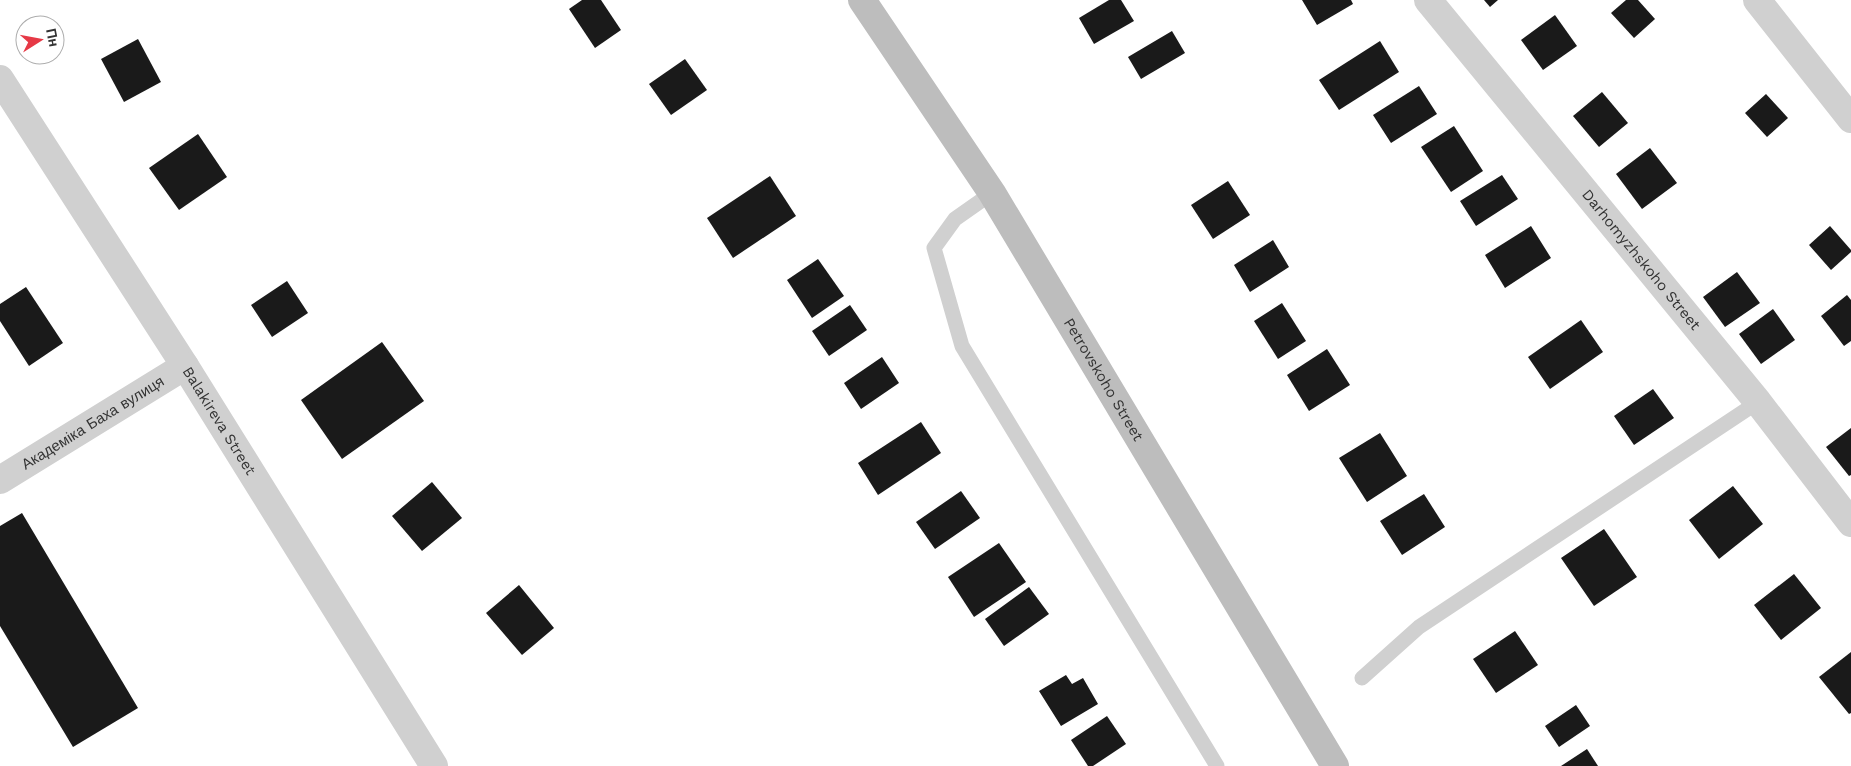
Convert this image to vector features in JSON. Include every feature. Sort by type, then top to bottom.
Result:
[{"type":"main road","name":"Petrovskoho Street","points":[[862,0],[992,193],[1335,766]]},
{"type":"street","name":"Darhomyzhskoho Street","points":[[1428,0],[1758,402],[1849,519]]},
{"type":"street","points":[[1757,0],[1851,119]]},
{"type":"street","name":"Balakireva Street","points":[[0,79],[185,366],[434,766]]},
{"type":"street","name":"Академіка Баха вулиця","points":[[0,480],[185,366]]},
{"type":"lane","points":[[992,193],[955,219],[934,248],[962,346],[1217,766]]},
{"type":"lane","points":[[1362,678],[1418,627],[1758,402]]},
{"type":"building","points":[[582,0],[601,0],[621,30],[595,48],[569,9]]},
{"type":"building","points":[[1109,0],[1121,0],[1134,21],[1094,44],[1079,18]]},
{"type":"building","points":[[1302,0],[1351,0],[1353,4],[1317,25]]},
{"type":"building","points":[[1484,0],[1498,0],[1490,7]]},
{"type":"building","points":[[1626,0],[1638,0],[1655,19],[1634,38],[1611,13]]},
{"type":"building","points":[[1555,15],[1577,46],[1543,70],[1521,40]]},
{"type":"building","points":[[1172,31],[1185,53],[1141,79],[1128,57]]},
{"type":"building","points":[[138,39],[161,82],[124,102],[101,59]]},
{"type":"building","points":[[1380,41],[1399,72],[1339,110],[1319,80]]},
{"type":"building","points":[[685,59],[707,90],[671,115],[649,84]]},
{"type":"building","points":[[1419,86],[1437,114],[1391,143],[1373,115]]},
{"type":"building","points":[[1602,92],[1628,123],[1599,147],[1573,116]]},
{"type":"building","points":[[1766,94],[1788,118],[1767,137],[1745,113]]},
{"type":"building","points":[[1454,126],[1483,171],[1451,192],[1421,147]]},
{"type":"building","points":[[198,134],[227,177],[179,210],[149,168]]},
{"type":"building","points":[[1650,148],[1677,183],[1642,209],[1616,174]]},
{"type":"building","points":[[1502,175],[1518,199],[1476,226],[1460,201]]},
{"type":"building","points":[[770,176],[796,216],[733,258],[707,218]]},
{"type":"building","points":[[1228,181],[1250,215],[1213,239],[1191,205]]},
{"type":"building","points":[[1531,226],[1551,258],[1505,288],[1485,255]]},
{"type":"building","points":[[1830,226],[1851,250],[1831,270],[1809,245]]},
{"type":"building","points":[[1273,240],[1289,267],[1250,292],[1234,265]]},
{"type":"building","points":[[818,259],[844,296],[812,318],[787,280]]},
{"type":"building","points":[[1737,272],[1760,303],[1725,327],[1703,297]]},
{"type":"building","points":[[287,281],[308,313],[272,337],[251,305]]},
{"type":"building","points":[[26,287],[63,343],[29,366],[0,321],[0,304]]},
{"type":"building","points":[[1847,295],[1851,300],[1851,341],[1844,346],[1821,316]]},
{"type":"building","points":[[1282,303],[1306,341],[1278,359],[1254,321]]},
{"type":"building","points":[[850,305],[867,330],[829,356],[812,331]]},
{"type":"building","points":[[1773,309],[1795,340],[1761,364],[1739,334]]},
{"type":"building","points":[[1581,320],[1603,352],[1550,389],[1528,357]]},
{"type":"building","points":[[382,342],[424,401],[342,459],[301,400]]},
{"type":"building","points":[[1327,349],[1350,385],[1309,411],[1287,375]]},
{"type":"building","points":[[882,357],[899,383],[861,409],[844,383]]},
{"type":"building","points":[[1653,389],[1674,418],[1634,445],[1614,416]]},
{"type":"building","points":[[921,422],[941,453],[878,495],[858,463]]},
{"type":"building","points":[[1851,428],[1851,475],[1849,476],[1826,447]]},
{"type":"building","points":[[1380,433],[1407,476],[1367,502],[1339,458]]},
{"type":"building","points":[[432,482],[462,518],[422,551],[392,516]]},
{"type":"building","points":[[1733,486],[1763,524],[1719,559],[1689,520]]},
{"type":"building","points":[[961,491],[980,518],[935,549],[916,522]]},
{"type":"building","points":[[1424,494],[1445,527],[1402,555],[1380,521]]},
{"type":"building","points":[[22,513],[138,708],[73,747],[0,626],[0,526]]},
{"type":"building","points":[[1604,529],[1637,577],[1594,606],[1561,558]]},
{"type":"building","points":[[999,543],[1026,582],[974,617],[948,577]]},
{"type":"building","points":[[1794,574],[1821,608],[1781,640],[1754,605]]},
{"type":"building","points":[[519,585],[554,628],[522,655],[486,613]]},
{"type":"building","points":[[1029,587],[1049,614],[1004,646],[985,619]]},
{"type":"building","points":[[1515,631],[1538,665],[1496,693],[1473,659]]},
{"type":"building","points":[[1851,652],[1851,713],[1849,714],[1819,677]]},
{"type":"building","points":[[1066,675],[1072,684],[1083,678],[1098,704],[1061,726],[1039,691]]},
{"type":"building","points":[[1576,705],[1590,726],[1559,747],[1545,726]]},
{"type":"building","points":[[1107,716],[1126,744],[1093,766],[1088,766],[1071,740]]},
{"type":"building","points":[[1587,749],[1598,766],[1561,766]]}]
